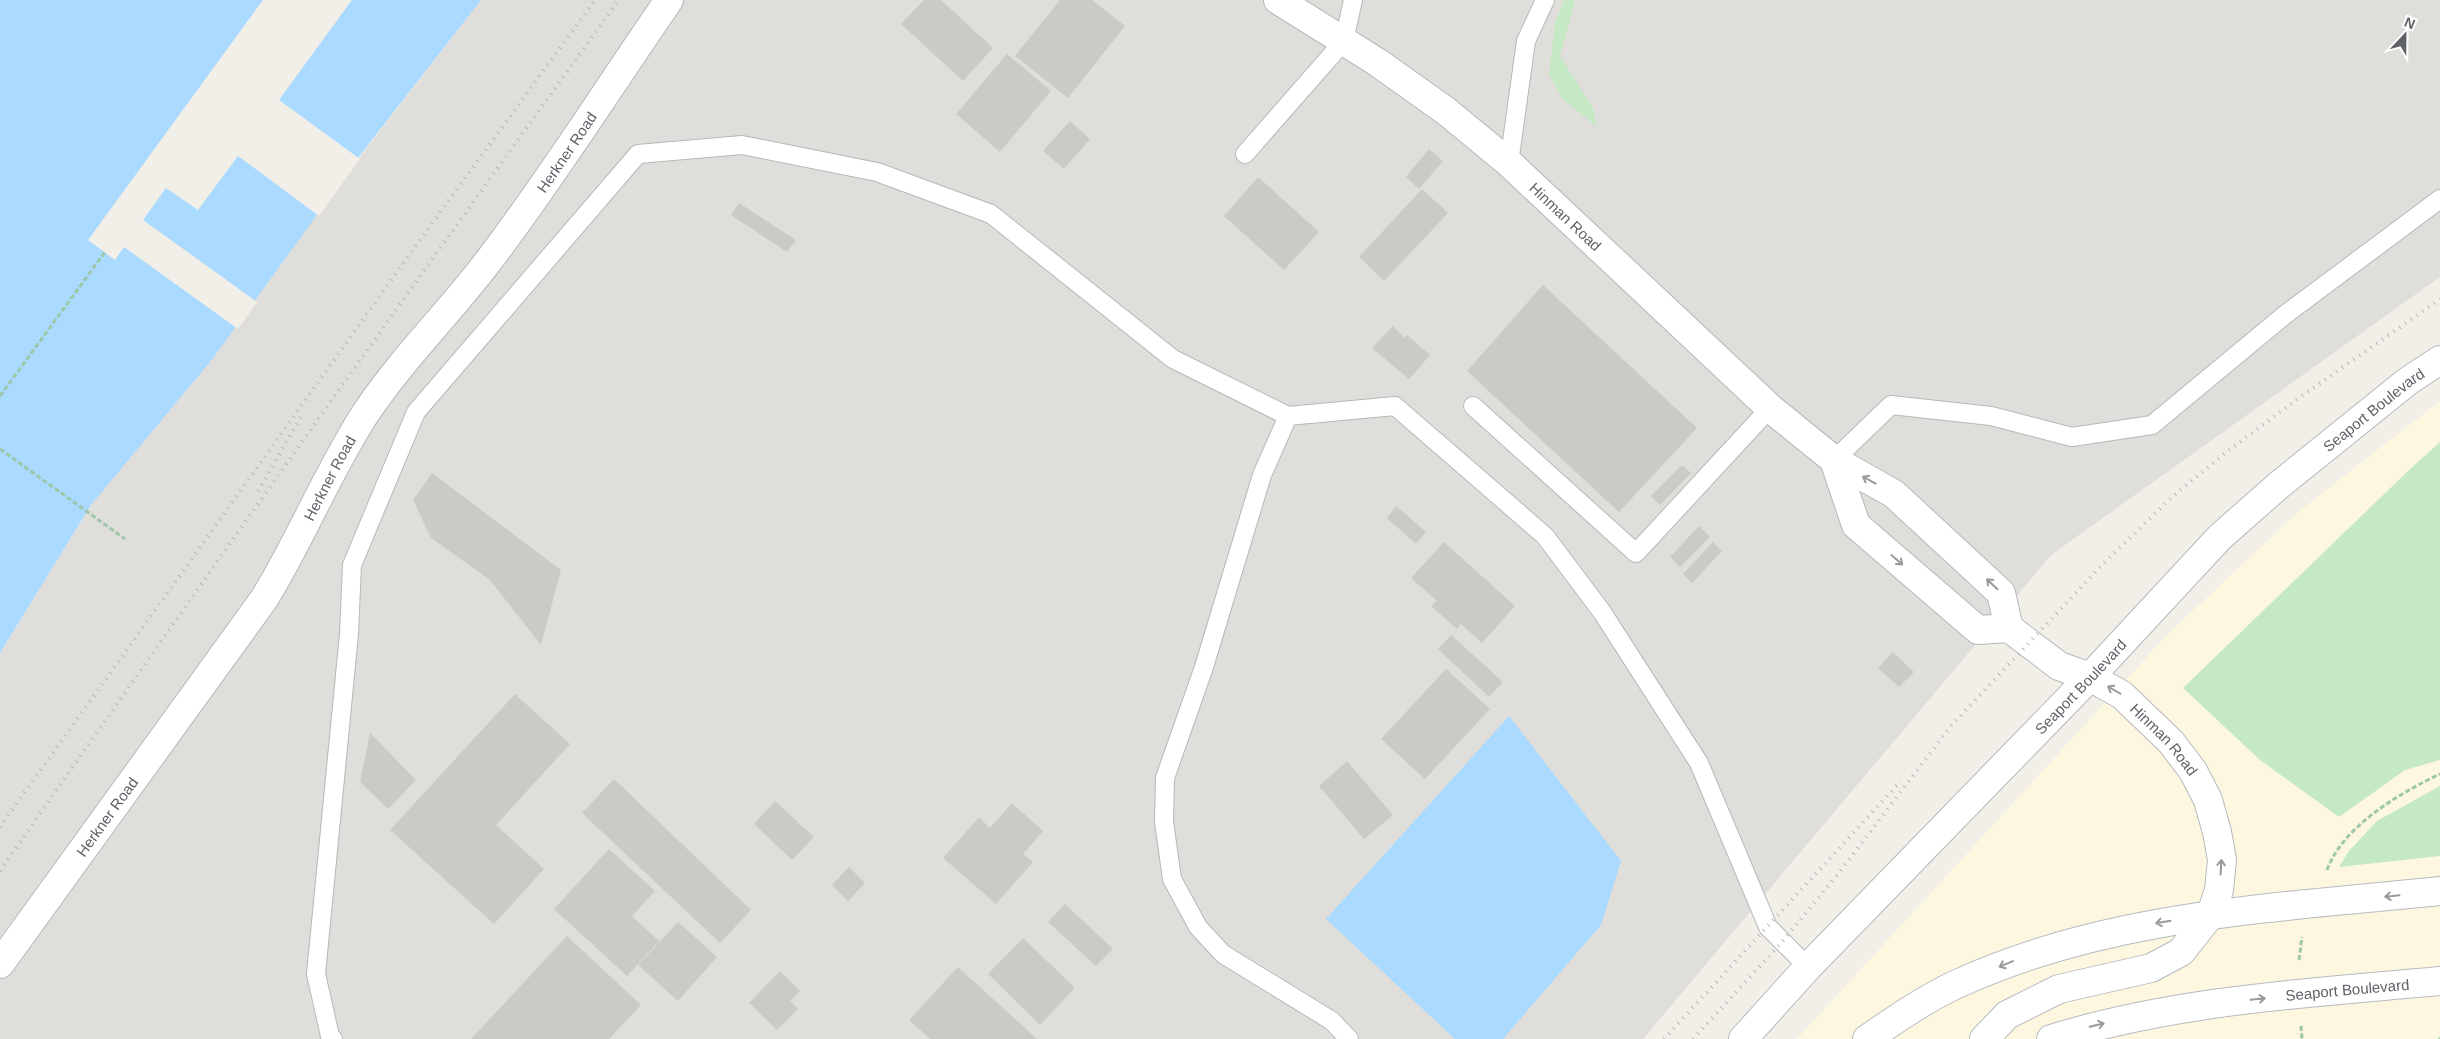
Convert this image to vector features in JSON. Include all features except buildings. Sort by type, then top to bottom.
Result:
[{"type":"street","name":"Herkner Road","points":[[0,964],[264,599],[288,561],[343,451],[366,413],[394,374],[493,255],[669,0]]},
{"type":"street","name":"Hinman Road","points":[[1278,0],[1378,62],[1446,111],[1509,163],[1770,408],[1834,460],[1894,494],[2001,593],[2009,628],[2059,666],[2090,676],[2122,695],[2171,742],[2196,778],[2208,800],[2222,860],[2219,890],[2211,914],[2181,952],[2151,968],[2059,988],[2007,1015],[1984,1039]]},
{"type":"street","name":"Seaport Boulevard","points":[[1743,1039],[1808,968],[2090,676],[2220,537],[2279,485],[2408,381],[2440,360]]},
{"type":"street","points":[[1834,460],[1856,525],[1978,630],[2009,628]]},
{"type":"street","points":[[1867,1039],[1907,1012],[1956,985],[2014,960],[2080,940],[2141,926],[2211,914],[2440,891]]},
{"type":"street","name":"Seaport Boulevard","points":[[2051,1039],[2093,1026],[2174,1009],[2440,980]]},
{"type":"lane","points":[[1245,154],[1344,41],[1353,0]]},
{"type":"lane","points":[[1509,163],[1526,41],[1545,0]]},
{"type":"lane","points":[[332,1039],[316,974],[346,673],[352,565],[416,412],[638,154],[742,145],[877,172],[991,214],[1173,359],[1288,416],[1395,406],[1545,536],[1602,612],[1699,763],[1768,927],[1808,968]]},
{"type":"lane","points":[[1834,460],[1891,405],[1991,416],[2072,437],[2152,425],[2286,314],[2440,199]]},
{"type":"lane","points":[[1473,406],[1636,553],[1770,408]]},
{"type":"lane","points":[[1288,416],[1262,475],[1204,667],[1165,778],[1164,822],[1172,879],[1198,927],[1224,954],[1332,1021],[1349,1039]]},
{"type":"path","points":[[0,396],[105,252]]},
{"type":"path","points":[[0,448],[125,539]]},
{"type":"shaded area","points":[[481,0],[2440,0],[2440,277],[2051,555],[1643,1039],[0,1039],[0,653],[91,505]]},
{"type":"shaded area","points":[[2440,401],[2440,1039],[1797,1039],[2167,635],[2298,512]]},
{"type":"green space","points":[[1564,0],[1575,0],[1560,56],[1593,108],[1597,127],[1562,98],[1549,74],[1555,23]]},
{"type":"green space","points":[[2440,442],[2440,760],[2405,770],[2339,817],[2260,760],[2183,688]]},
{"type":"green space","points":[[2440,786],[2440,856],[2339,867],[2349,851],[2377,821]]},
{"type":"water","points":[[0,0],[481,0],[361,154],[214,357],[91,505],[0,653]]},
{"type":"water","points":[[1509,716],[1621,861],[1601,925],[1503,1039],[1455,1039],[1326,919]]},
{"type":"pier","points":[[263,0],[352,0],[279,100],[360,159],[319,216],[238,156],[198,210],[166,188],[143,220],[257,302],[238,329],[124,247],[115,260],[88,240]]},
{"type":"railway","points":[[0,827],[417,244],[595,0]]},
{"type":"railway","points":[[0,871],[153,652],[619,0]]},
{"type":"railway","points":[[1693,1039],[1782,942],[1838,874],[1951,726],[2102,565],[2172,497],[2224,454],[2296,400],[2440,299]]},
{"type":"railway","points":[[258,491],[302,415]]},
{"type":"railway","points":[[1664,1039],[1901,781]]}]
